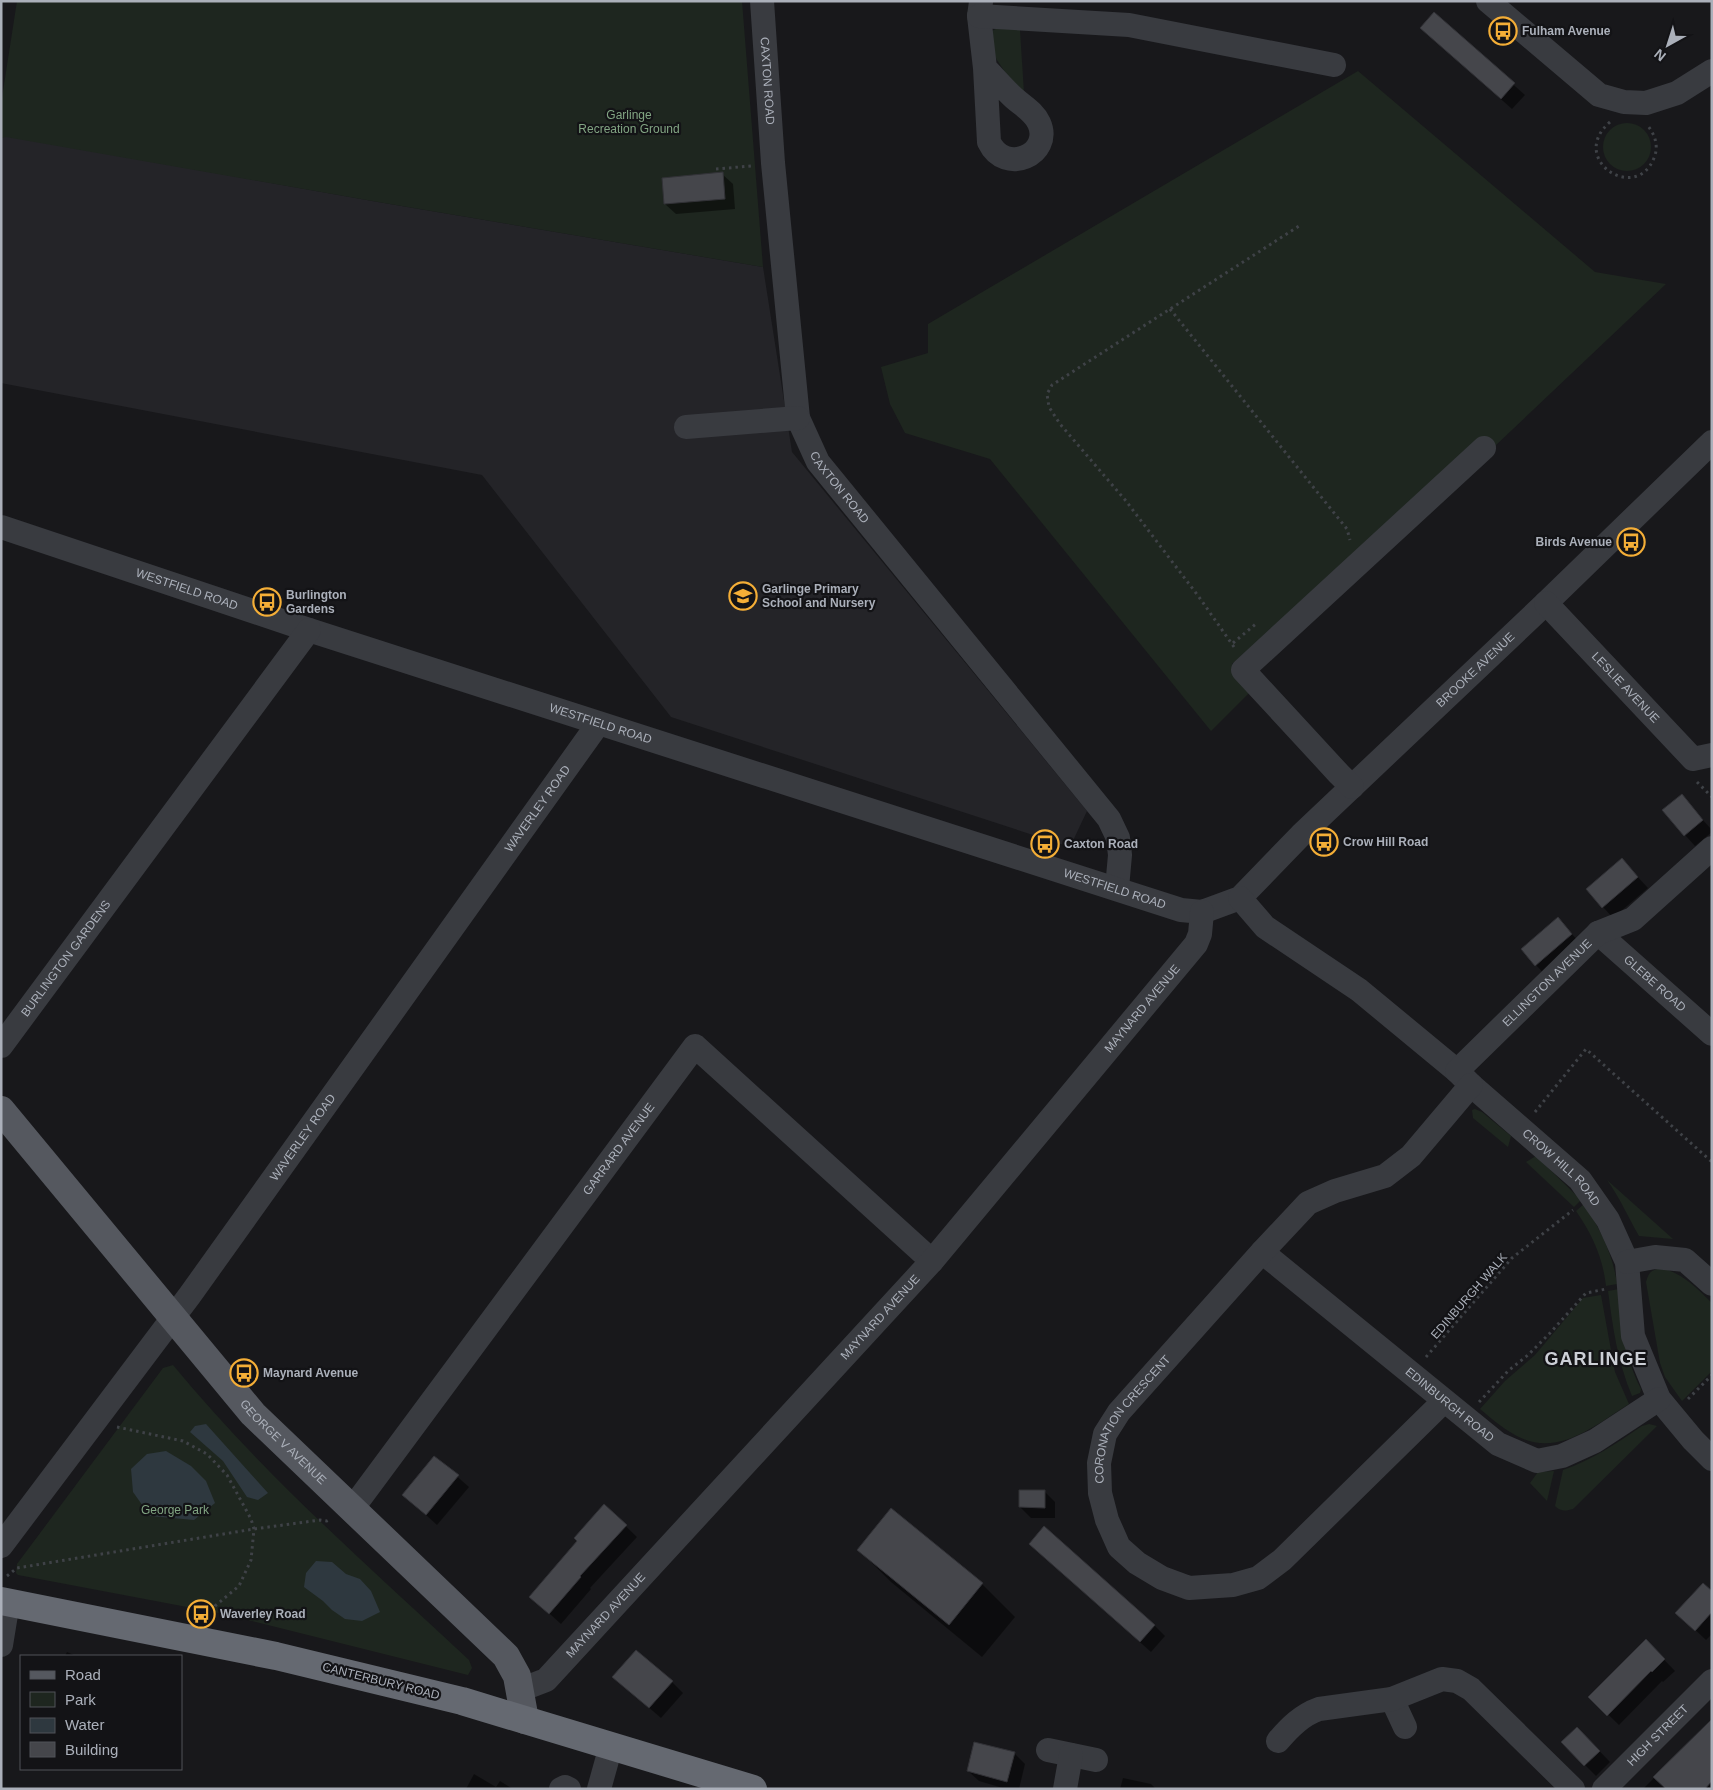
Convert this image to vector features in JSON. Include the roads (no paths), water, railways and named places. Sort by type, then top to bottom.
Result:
[{"type":"highway","name":"CANTERBURY ROAD","points":[[6,1593],[462,1701],[753,1789]]},
{"type":"main road","name":"GEORGE V AVENUE","points":[[1,1110],[252,1414],[506,1656],[517,1676],[525,1720]]},
{"type":"street","name":"CAXTON ROAD","points":[[762,1],[773,164],[798,418],[818,462],[1109,819],[1118,838],[1120,856],[1117,888]]},
{"type":"street","points":[[1488,1],[1599,96],[1624,102],[1646,103],[1677,93],[1712,71]]},
{"type":"street","points":[[985,68],[980,9],[1129,25],[1334,65]]},
{"type":"street","points":[[686,427],[798,418]]},
{"type":"street","name":"BROOKE AVENUE","points":[[1240,898],[1301,835],[1546,603],[1712,442]]},
{"type":"street","points":[[1352,786],[1243,670],[1484,448]]},
{"type":"street","name":"WESTFIELD ROAD","points":[[1,527],[598,724],[1117,888],[1181,910],[1202,912]]},
{"type":"street","name":"LESLIE AVENUE","points":[[1546,603],[1693,759],[1712,755]]},
{"type":"street","name":"BURLINGTON GARDENS","points":[[1,1046],[309,630]]},
{"type":"street","name":"WAVERLEY ROAD","points":[[1,1546],[190,1295],[598,724]]},
{"type":"street","name":"ELLINGTON AVENUE","points":[[1464,1078],[1598,933],[1633,919],[1712,848]]},
{"type":"street","points":[[1202,912],[1240,898]]},
{"type":"street","name":"CROW HILL ROAD","points":[[1240,898],[1265,927],[1359,990],[1464,1078],[1580,1180],[1608,1220],[1628,1273],[1633,1336],[1666,1407],[1712,1460]]},
{"type":"street","name":"MAYNARD AVENUE","points":[[520,1690],[546,1680],[932,1261],[1196,944],[1200,934],[1202,912]]},
{"type":"street","name":"GLEBE ROAD","points":[[1598,933],[1712,1034]]},
{"type":"street","name":"GARRARD AVENUE","points":[[352,1509],[695,1046],[932,1261]]},
{"type":"street","name":"CORONATION CRESCENT","points":[[1444,1401],[1282,1560],[1258,1578],[1233,1585],[1190,1588],[1162,1578],[1137,1563],[1119,1547],[1107,1520],[1100,1493],[1099,1463],[1105,1434],[1119,1412],[1308,1203],[1335,1191],[1385,1176],[1411,1156],[1464,1078]]},
{"type":"street","name":"EDINBURGH ROAD","points":[[1262,1252],[1498,1444],[1537,1461],[1562,1456],[1666,1407]]},
{"type":"street","points":[[1628,1273],[1655,1256],[1685,1260],[1712,1284]]},
{"type":"street","points":[[1,1645],[6,1593]]},
{"type":"street","points":[[1278,1741],[1305,1714],[1319,1709],[1392,1699],[1442,1679],[1457,1681],[1471,1689],[1573,1789]]},
{"type":"street","name":"HIGH STREET","points":[[1604,1789],[1712,1681]]},
{"type":"street","points":[[1392,1699],[1405,1727]]},
{"type":"street","points":[[599,1789],[611,1746]]},
{"type":"street","points":[[1048,1750],[1096,1760]]},
{"type":"street","points":[[1065,1789],[1071,1755]]},
{"type":"street","points":[[561,1789],[565,1787],[569,1789]]},
{"type":"water","points":[[206,1424],[268,1493],[258,1500],[247,1497],[223,1461],[190,1432],[195,1426]]},
{"type":"water","points":[[166,1451],[191,1466],[206,1481],[215,1503],[194,1520],[150,1516],[133,1492],[131,1469],[147,1454]]},
{"type":"water","points":[[316,1561],[332,1562],[346,1574],[360,1579],[371,1591],[380,1612],[362,1621],[345,1619],[332,1610],[304,1587],[306,1573]]},
{"type":"place","name":"Fulham Avenue","points":[[1503,31]]},
{"type":"place","name":"Birds Avenue","points":[[1631,542]]},
{"type":"place","name":"Garlinge Primary School and Nursery","points":[[743,596]]},
{"type":"place","name":"Burlington Gardens","points":[[267,602]]},
{"type":"place","name":"Crow Hill Road","points":[[1324,842]]},
{"type":"place","name":"Caxton Road","points":[[1045,844]]},
{"type":"place","name":"Maynard Avenue","points":[[244,1373]]},
{"type":"place","name":"Waverley Road","points":[[201,1614]]},
{"type":"district","name":"GARLINGE","points":[[1596,1359]]},
{"type":"park label","name":"Garlinge Recreation Ground","points":[[629,122]]},
{"type":"park label","name":"George Park","points":[[175,1510]]}]
